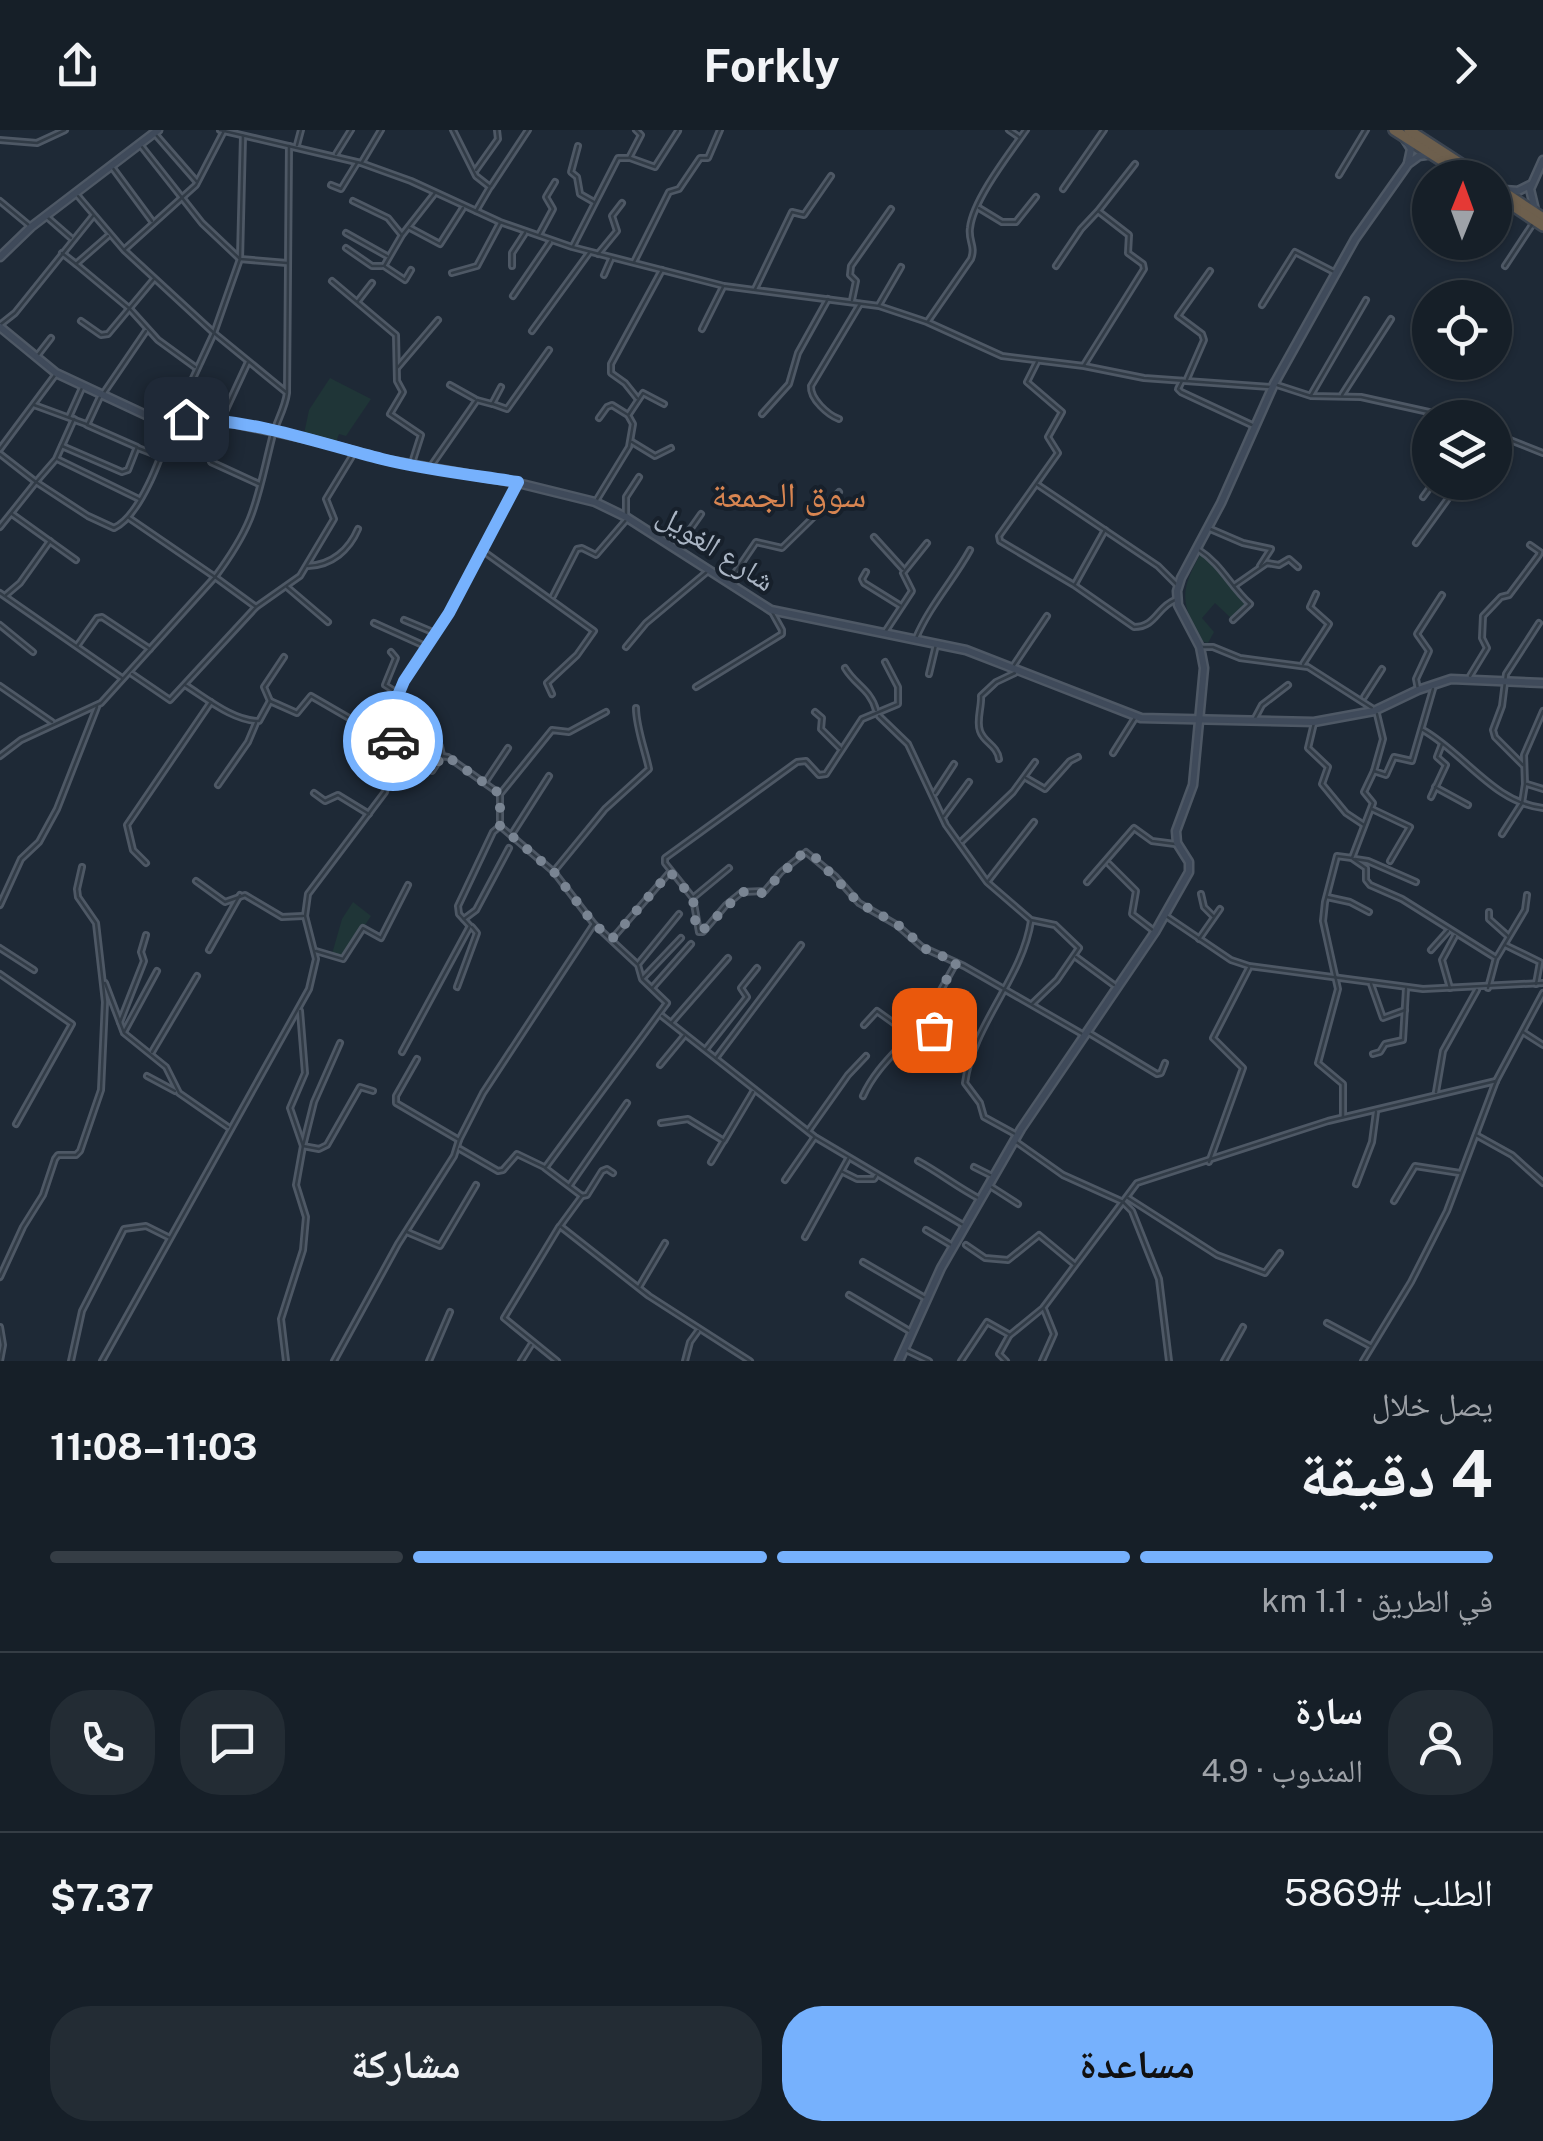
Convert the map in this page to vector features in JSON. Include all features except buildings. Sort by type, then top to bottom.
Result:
[{"type":"highway","points":[[1402,132],[1443,160]]},
{"type":"highway","points":[[1402,132],[1451,160]]},
{"type":"highway","points":[[1512,200],[1540,220]]},
{"type":"street","points":[[0,140],[38,143],[65,130]]},
{"type":"street","points":[[124,250],[197,183],[222,130],[234,131],[359,162],[500,222],[572,247],[724,286],[879,306],[927,322],[1002,356],[1144,378],[1273,385],[1311,396],[1341,396],[1412,407]]},
{"type":"street","points":[[297,146],[301,130]]},
{"type":"street","points":[[336,155],[351,130]]},
{"type":"street","points":[[331,185],[341,189],[381,130]]},
{"type":"street","points":[[453,130],[475,171],[490,187]]},
{"type":"street","points":[[475,171],[498,138],[497,130]]},
{"type":"street","points":[[476,212],[528,130]]},
{"type":"street","points":[[629,158],[640,134],[636,130]]},
{"type":"street","points":[[633,264],[668,192],[679,189],[700,158],[708,158],[720,130]]},
{"type":"street","points":[[1009,130],[1020,138]]},
{"type":"street","points":[[927,322],[971,259],[974,251],[970,226],[978,207],[1026,130]]},
{"type":"street","points":[[1064,189],[1104,130]]},
{"type":"street","points":[[1338,175],[1366,130]]},
{"type":"street","points":[[0,256],[153,131],[197,183]]},
{"type":"street","points":[[572,247],[618,158],[656,167],[678,131]]},
{"type":"street","points":[[1402,132],[1411,150],[1408,164]]},
{"type":"street","points":[[56,373],[0,451],[36,482],[109,528],[117,528],[139,499],[160,456],[214,332],[240,258],[243,134]]},
{"type":"street","points":[[140,144],[181,200],[240,258],[289,263]]},
{"type":"street","points":[[0,905],[20,861],[39,842],[57,809],[98,706],[215,577],[249,526],[288,393],[289,144]]},
{"type":"street","points":[[578,146],[572,172],[580,194],[595,203]]},
{"type":"street","points":[[899,1361],[953,1246],[1016,1138],[1155,932],[1190,868],[1177,844],[1176,831],[1193,785],[1204,668],[1200,647],[1178,600],[1179,586],[1273,385],[1354,239],[1408,164],[1419,156],[1434,154]]},
{"type":"street","points":[[1505,266],[1540,220],[1530,199],[1531,184],[1543,160]]},
{"type":"street","points":[[1056,266],[1135,164]]},
{"type":"street","points":[[111,166],[154,223]]},
{"type":"street","points":[[754,290],[792,212],[804,215],[831,176]]},
{"type":"street","points":[[539,236],[554,209],[546,197],[555,182]]},
{"type":"street","points":[[1512,190],[1531,184]]},
{"type":"street","points":[[384,266],[402,235],[436,192]]},
{"type":"street","points":[[76,193],[124,250],[288,393]]},
{"type":"street","points":[[978,207],[1002,222],[1016,222],[1036,197]]},
{"type":"street","points":[[0,202],[31,227]]},
{"type":"street","points":[[354,202],[388,218],[402,235]]},
{"type":"street","points":[[598,254],[617,232],[612,217],[622,203]]},
{"type":"street","points":[[408,227],[439,244],[464,207]]},
{"type":"street","points":[[851,301],[856,282],[849,271],[851,266],[892,209]]},
{"type":"street","points":[[1084,366],[1144,269],[1128,253],[1130,236],[1098,211]]},
{"type":"street","points":[[0,326],[15,313],[94,215]]},
{"type":"street","points":[[46,216],[73,240]]},
{"type":"street","points":[[452,273],[477,266],[500,222]]},
{"type":"street","points":[[512,266],[512,252],[526,231]]},
{"type":"street","points":[[346,233],[389,257]]},
{"type":"street","points":[[76,264],[109,235]]},
{"type":"street","points":[[512,296],[550,240]]},
{"type":"street","points":[[346,248],[372,266],[384,266],[405,280],[411,270]]},
{"type":"street","points":[[532,331],[590,252]]},
{"type":"street","points":[[1262,305],[1296,252],[1336,272]]},
{"type":"street","points":[[62,253],[130,309],[146,330],[197,368]]},
{"type":"street","points":[[604,275],[611,258]]},
{"type":"street","points":[[879,306],[901,267]]},
{"type":"street","points":[[637,398],[611,372],[611,364],[662,270]]},
{"type":"street","points":[[1210,271],[1178,316],[1202,334],[1204,340],[1178,389],[1254,425]]},
{"type":"street","points":[[81,321],[101,334],[108,334],[155,278]]},
{"type":"street","points":[[332,281],[394,332],[402,394],[390,414],[421,436],[411,464]]},
{"type":"street","points":[[358,302],[372,283]]},
{"type":"street","points":[[702,329],[724,286]]},
{"type":"street","points":[[762,414],[789,384],[798,353],[828,298]]},
{"type":"street","points":[[1311,396],[1366,300]]},
{"type":"street","points":[[840,419],[814,397],[811,386],[861,302]]},
{"type":"street","points":[[1341,396],[1391,319]]},
{"type":"street","points":[[397,368],[438,320]]},
{"type":"street","name":"شارع الغويل","points":[[0,326],[56,373],[148,416],[274,431],[595,502],[627,517],[772,610],[937,644],[1017,668],[1135,717],[1314,722],[1374,711],[1435,683],[1469,678],[1543,682]]},
{"type":"street","points":[[88,425],[101,396],[146,330]]},
{"type":"street","points":[[36,357],[51,338]]},
{"type":"street","points":[[450,384],[477,400],[508,409],[549,350]]},
{"type":"street","points":[[249,360],[209,455],[210,462],[262,485]]},
{"type":"street","points":[[1038,361],[1027,382],[1062,412],[1048,441],[1057,450],[1057,456],[998,538],[1134,627],[1152,623],[1168,603],[1178,600]]},
{"type":"street","points":[[0,526],[56,458],[82,387]]},
{"type":"street","points":[[492,404],[501,387]]},
{"type":"street","points":[[628,415],[637,398],[645,393],[664,404]]},
{"type":"street","points":[[430,468],[477,400]]},
{"type":"street","points":[[34,405],[160,456]]},
{"type":"street","points":[[595,502],[630,442],[633,424],[628,415],[609,406],[599,418]]},
{"type":"street","points":[[1512,441],[1543,453]]},
{"type":"street","points":[[630,442],[656,456],[670,448]]},
{"type":"street","points":[[62,446],[124,472],[137,447]]},
{"type":"street","points":[[130,672],[168,700],[256,606],[307,566],[334,518],[326,497],[355,451]]},
{"type":"street","points":[[56,458],[139,499]]},
{"type":"street","points":[[552,598],[577,549],[596,555],[627,517],[626,497],[638,477]]},
{"type":"street","points":[[102,1361],[300,1007],[313,978],[315,951],[304,916],[306,902],[314,884],[370,814],[388,784],[398,693],[436,633],[518,482]]},
{"type":"street","points":[[1036,484],[1158,566],[1179,586]]},
{"type":"street","points":[[728,584],[756,542],[782,548],[839,492]]},
{"type":"street","points":[[1416,543],[1447,500]]},
{"type":"street","points":[[11,513],[76,560]]},
{"type":"street","points":[[676,549],[701,514]]},
{"type":"street","points":[[128,517],[256,606]]},
{"type":"street","points":[[1207,528],[1243,543],[1271,549],[1260,566]]},
{"type":"street","points":[[307,566],[334,559],[352,543],[358,529]]},
{"type":"street","points":[[1074,585],[1105,530]]},
{"type":"street","points":[[874,537],[904,570]]},
{"type":"street","points":[[5,596],[20,583],[50,540]]},
{"type":"street","points":[[884,633],[912,588],[904,570],[927,543]]},
{"type":"street","points":[[1469,678],[1488,648],[1482,638],[1483,616],[1509,594],[1539,555],[1530,546]]},
{"type":"street","points":[[1196,548],[1216,562],[1250,604],[1233,620]]},
{"type":"street","points":[[483,550],[594,633],[546,685],[552,694]]},
{"type":"street","points":[[916,639],[930,608],[970,550]]},
{"type":"street","points":[[1232,586],[1267,563],[1280,565],[1289,559],[1298,567]]},
{"type":"street","points":[[626,646],[646,623],[708,571]]},
{"type":"street","points":[[866,572],[864,583],[902,606]]},
{"type":"street","points":[[286,586],[328,622]]},
{"type":"street","points":[[0,593],[124,679]]},
{"type":"street","points":[[1302,665],[1329,624],[1310,607],[1316,594]]},
{"type":"street","points":[[1418,690],[1415,682],[1430,651],[1417,634],[1442,596]]},
{"type":"street","points":[[696,687],[782,634],[772,610]]},
{"type":"street","points":[[999,759],[997,749],[979,728],[981,696],[1017,668],[1047,616]]},
{"type":"street","points":[[76,647],[97,618],[102,617],[150,650]]},
{"type":"street","points":[[404,620],[436,633]]},
{"type":"street","points":[[1524,765],[1493,733],[1505,680],[1539,622]]},
{"type":"street","points":[[374,623],[427,646]]},
{"type":"street","points":[[0,624],[34,652]]},
{"type":"street","points":[[928,674],[937,644]]},
{"type":"street","points":[[1200,647],[1213,647],[1240,658],[1302,665],[1374,711],[1383,740],[1364,792],[1373,802],[1353,859]]},
{"type":"street","points":[[392,652],[396,658],[385,685],[398,693]]},
{"type":"street","points":[[284,657],[264,689],[270,701],[298,713],[310,696],[350,718],[393,721]]},
{"type":"street","points":[[884,662],[898,687],[896,706],[856,725],[826,774],[819,776],[801,760],[666,858],[664,863],[670,872],[693,898],[695,920],[701,932],[738,894],[762,893],[806,852],[859,903],[897,924],[927,950],[957,962],[1156,1074],[1161,1073],[1165,1063]]},
{"type":"street","points":[[845,668],[854,682],[872,696],[877,713],[908,744],[943,818],[988,882],[1031,920],[1055,924],[1079,947],[1058,980],[1031,1005]]},
{"type":"street","points":[[1362,700],[1382,670]]},
{"type":"street","points":[[1374,771],[1387,775],[1396,756],[1412,762],[1435,683]]},
{"type":"street","points":[[184,684],[211,702],[256,721]]},
{"type":"street","points":[[1253,721],[1262,705],[1288,685]]},
{"type":"street","points":[[0,686],[54,724]]},
{"type":"street","points":[[218,785],[270,701]]},
{"type":"street","points":[[146,863],[133,850],[127,825],[211,702]]},
{"type":"street","points":[[0,756],[20,740],[98,706]]},
{"type":"street","points":[[554,872],[605,809],[649,769],[636,708]]},
{"type":"street","points":[[1502,834],[1522,803],[1526,784],[1524,755],[1543,710]]},
{"type":"street","points":[[545,1168],[667,1002],[642,980],[638,965],[594,924],[554,872],[500,826],[500,794],[552,730],[569,732],[606,712]]},
{"type":"street","points":[[815,712],[822,718],[820,729],[841,749]]},
{"type":"street","points":[[1113,753],[1135,717]]},
{"type":"street","points":[[1314,722],[1308,748],[1328,767],[1322,784],[1346,813],[1364,826]]},
{"type":"street","points":[[1422,730],[1488,783],[1522,803],[1543,808]]},
{"type":"street","points":[[393,761],[432,771],[442,756],[440,746],[432,740]]},
{"type":"street","points":[[1431,797],[1446,764],[1437,757],[1442,743]]},
{"type":"street","points":[[485,782],[508,748]]},
{"type":"street","points":[[442,756],[500,794]]},
{"type":"street","points":[[1025,778],[1046,789],[1078,757]]},
{"type":"street","points":[[961,842],[984,823],[1035,762]]},
{"type":"street","points":[[934,794],[954,764]]},
{"type":"street","points":[[511,836],[550,776]]},
{"type":"street","points":[[943,818],[969,782]]},
{"type":"street","points":[[1526,784],[1543,789]]},
{"type":"street","points":[[1434,787],[1468,805]]},
{"type":"street","points":[[314,793],[324,802],[338,795],[370,814]]},
{"type":"street","points":[[1371,808],[1410,828],[1390,862]]},
{"type":"street","points":[[988,882],[1034,822]]},
{"type":"street","points":[[457,987],[478,931],[463,919],[458,906],[493,832],[500,826]]},
{"type":"street","points":[[1087,882],[1134,828],[1152,841],[1177,844]]},
{"type":"street","points":[[463,919],[476,910],[509,848]]},
{"type":"street","points":[[1343,1118],[1343,1084],[1318,1064],[1338,988],[1324,926],[1326,897],[1337,856],[1368,861],[1416,882]]},
{"type":"street","points":[[1353,859],[1366,870],[1370,885],[1402,899],[1496,958]]},
{"type":"street","points":[[1107,862],[1136,891],[1134,917],[1155,932]]},
{"type":"street","points":[[0,1276],[42,1195],[55,1159],[80,1151],[97,1109],[103,1070],[104,982],[94,917],[78,897],[82,867]]},
{"type":"street","points":[[693,898],[729,868]]},
{"type":"street","points":[[612,939],[670,872]]},
{"type":"street","points":[[196,881],[228,903],[240,894]]},
{"type":"street","points":[[315,951],[343,960],[363,928],[381,938],[408,885]]},
{"type":"street","points":[[240,894],[288,919],[304,916]]},
{"type":"street","points":[[209,950],[240,894]]},
{"type":"street","points":[[1200,894],[1204,907],[1215,917]]},
{"type":"street","points":[[1488,988],[1496,958],[1525,910],[1527,894]]},
{"type":"street","points":[[1326,897],[1350,902],[1369,912]]},
{"type":"street","points":[[1198,940],[1220,909]]},
{"type":"street","points":[[1488,912],[1489,919],[1509,937]]},
{"type":"street","points":[[638,965],[679,914]]},
{"type":"street","points":[[1165,916],[1231,960],[1249,966],[1406,988],[1450,990],[1543,983]]},
{"type":"street","points":[[1031,920],[1023,952],[978,1042],[965,1083],[980,1103],[984,1116],[1063,1174],[1123,1202],[1138,1221],[1160,1278],[1168,1361]]},
{"type":"street","points":[[334,1361],[458,1149],[458,1140],[483,1092],[594,924]]},
{"type":"street","points":[[402,1052],[470,926]]},
{"type":"street","points":[[1431,950],[1448,930]]},
{"type":"street","points":[[1450,990],[1442,960],[1456,934]]},
{"type":"street","points":[[119,1024],[144,961],[141,952],[146,935]]},
{"type":"street","points":[[642,980],[681,938]]},
{"type":"street","points":[[652,988],[690,944]]},
{"type":"street","points":[[715,1059],[801,944]]},
{"type":"street","points":[[1504,944],[1540,962],[1536,984]]},
{"type":"street","points":[[0,948],[34,970]]},
{"type":"street","points":[[1075,956],[1117,988]]},
{"type":"street","points":[[671,1024],[728,958]]},
{"type":"street","points":[[863,1096],[887,1056],[922,1021],[957,962]]},
{"type":"street","points":[[1209,1162],[1243,1068],[1213,1038],[1249,966]]},
{"type":"street","points":[[704,1051],[747,998],[741,988],[757,968]]},
{"type":"street","points":[[124,1033],[158,971]]},
{"type":"street","points":[[0,974],[72,1024],[16,1124]]},
{"type":"street","points":[[151,1053],[198,976]]},
{"type":"street","points":[[104,982],[124,1033],[166,1067],[176,1090],[230,1128]]},
{"type":"street","points":[[1371,983],[1383,1018],[1405,1010]]},
{"type":"street","points":[[1373,1054],[1385,1044],[1403,1040],[1406,988]]},
{"type":"street","points":[[1436,1093],[1444,1051],[1478,988]]},
{"type":"street","points":[[922,1021],[941,1032],[965,994]]},
{"type":"street","points":[[1362,1361],[1421,1264],[1447,1211],[1496,1081],[1543,994]]},
{"type":"street","points":[[300,1007],[305,1073],[290,1108],[303,1146]]},
{"type":"street","points":[[864,1025],[877,1011],[910,1035]]},
{"type":"street","points":[[661,1015],[815,1137],[965,1226]]},
{"type":"street","points":[[1523,1031],[1543,1044]]},
{"type":"street","points":[[660,1066],[685,1035]]},
{"type":"street","points":[[286,1361],[281,1318],[303,1250],[306,1217],[296,1185],[314,1102],[340,1043]]},
{"type":"street","points":[[808,1132],[866,1056]]},
{"type":"street","points":[[417,1059],[396,1096],[396,1103],[458,1140]]},
{"type":"street","points":[[146,1076],[173,1092],[176,1090]]},
{"type":"street","points":[[1006,1361],[999,1354],[1010,1335],[1043,1308],[1137,1184],[1343,1118],[1496,1081]]},
{"type":"street","points":[[303,1146],[327,1146],[360,1087],[374,1091]]},
{"type":"street","points":[[711,1162],[753,1091]]},
{"type":"street","points":[[570,1186],[626,1103]]},
{"type":"street","points":[[1356,1184],[1374,1134],[1376,1111]]},
{"type":"street","points":[[661,1123],[688,1119],[724,1141]]},
{"type":"street","points":[[1474,1134],[1512,1155],[1543,1183]]},
{"type":"street","points":[[786,1180],[815,1137]]},
{"type":"street","points":[[458,1149],[500,1172],[517,1154],[545,1168],[582,1196]]},
{"type":"street","points":[[806,1237],[849,1158]]},
{"type":"street","points":[[918,1161],[981,1199]]},
{"type":"street","points":[[1394,1201],[1415,1166],[1461,1173]]},
{"type":"street","points":[[974,1167],[994,1176]]},
{"type":"street","points":[[557,1361],[506,1322],[504,1314],[582,1196],[587,1195],[602,1171],[614,1174]]},
{"type":"street","points":[[842,1171],[857,1179],[874,1179],[877,1174]]},
{"type":"street","points":[[406,1232],[440,1246],[476,1186]]},
{"type":"street","points":[[988,1186],[1018,1204]]},
{"type":"street","points":[[1127,1197],[1223,1258],[1266,1273],[1280,1253]]},
{"type":"street","points":[[560,1226],[638,1288],[750,1361]]},
{"type":"street","points":[[71,1361],[82,1311],[124,1230],[151,1227],[171,1238]]},
{"type":"street","points":[[926,1230],[953,1246]]},
{"type":"street","points":[[966,1245],[985,1258],[1008,1260],[1039,1235],[1076,1265]]},
{"type":"street","points":[[638,1288],[664,1243]]},
{"type":"street","points":[[863,1262],[927,1299]]},
{"type":"street","points":[[850,1294],[912,1333]]},
{"type":"street","points":[[1042,1361],[1054,1334],[1043,1308]]},
{"type":"street","points":[[429,1361],[450,1312]]},
{"type":"street","points":[[961,1361],[987,1322],[1010,1335]]},
{"type":"street","points":[[1327,1323],[1372,1346]]},
{"type":"street","points":[[0,1327],[0,1361]]},
{"type":"street","points":[[1224,1361],[1243,1327]]},
{"type":"street","points":[[685,1361],[690,1342],[700,1328]]},
{"type":"street","points":[[522,1361],[532,1343]]},
{"type":"street","points":[[904,1349],[929,1361]]},
{"type":"green space","points":[[330,378],[371,399],[346,436],[339,434],[336,442],[304,434],[309,410]]},
{"type":"green space","points":[[1201,553],[1246,605],[1231,618],[1215,603],[1202,618],[1214,632],[1208,643],[1201,641],[1194,628],[1185,597]]},
{"type":"green space","points":[[353,902],[371,916],[343,958],[332,954],[342,919]]},
{"type":"way so far","points":[[393,741],[393,761],[432,771],[442,756],[448,757],[500,794],[500,826],[554,872],[594,924],[612,939],[670,872],[693,898],[695,920],[699,932],[703,932],[742,892],[762,893],[803,853],[814,856],[859,903],[897,924],[927,950],[957,962],[922,1021],[934,1030]]},
{"type":"district","name":"سوق الجمعة","points":[[789,495]]},
{"type":"route","points":[[186,419],[233,423],[386,460],[518,482],[449,613],[398,693],[393,741]]}]
